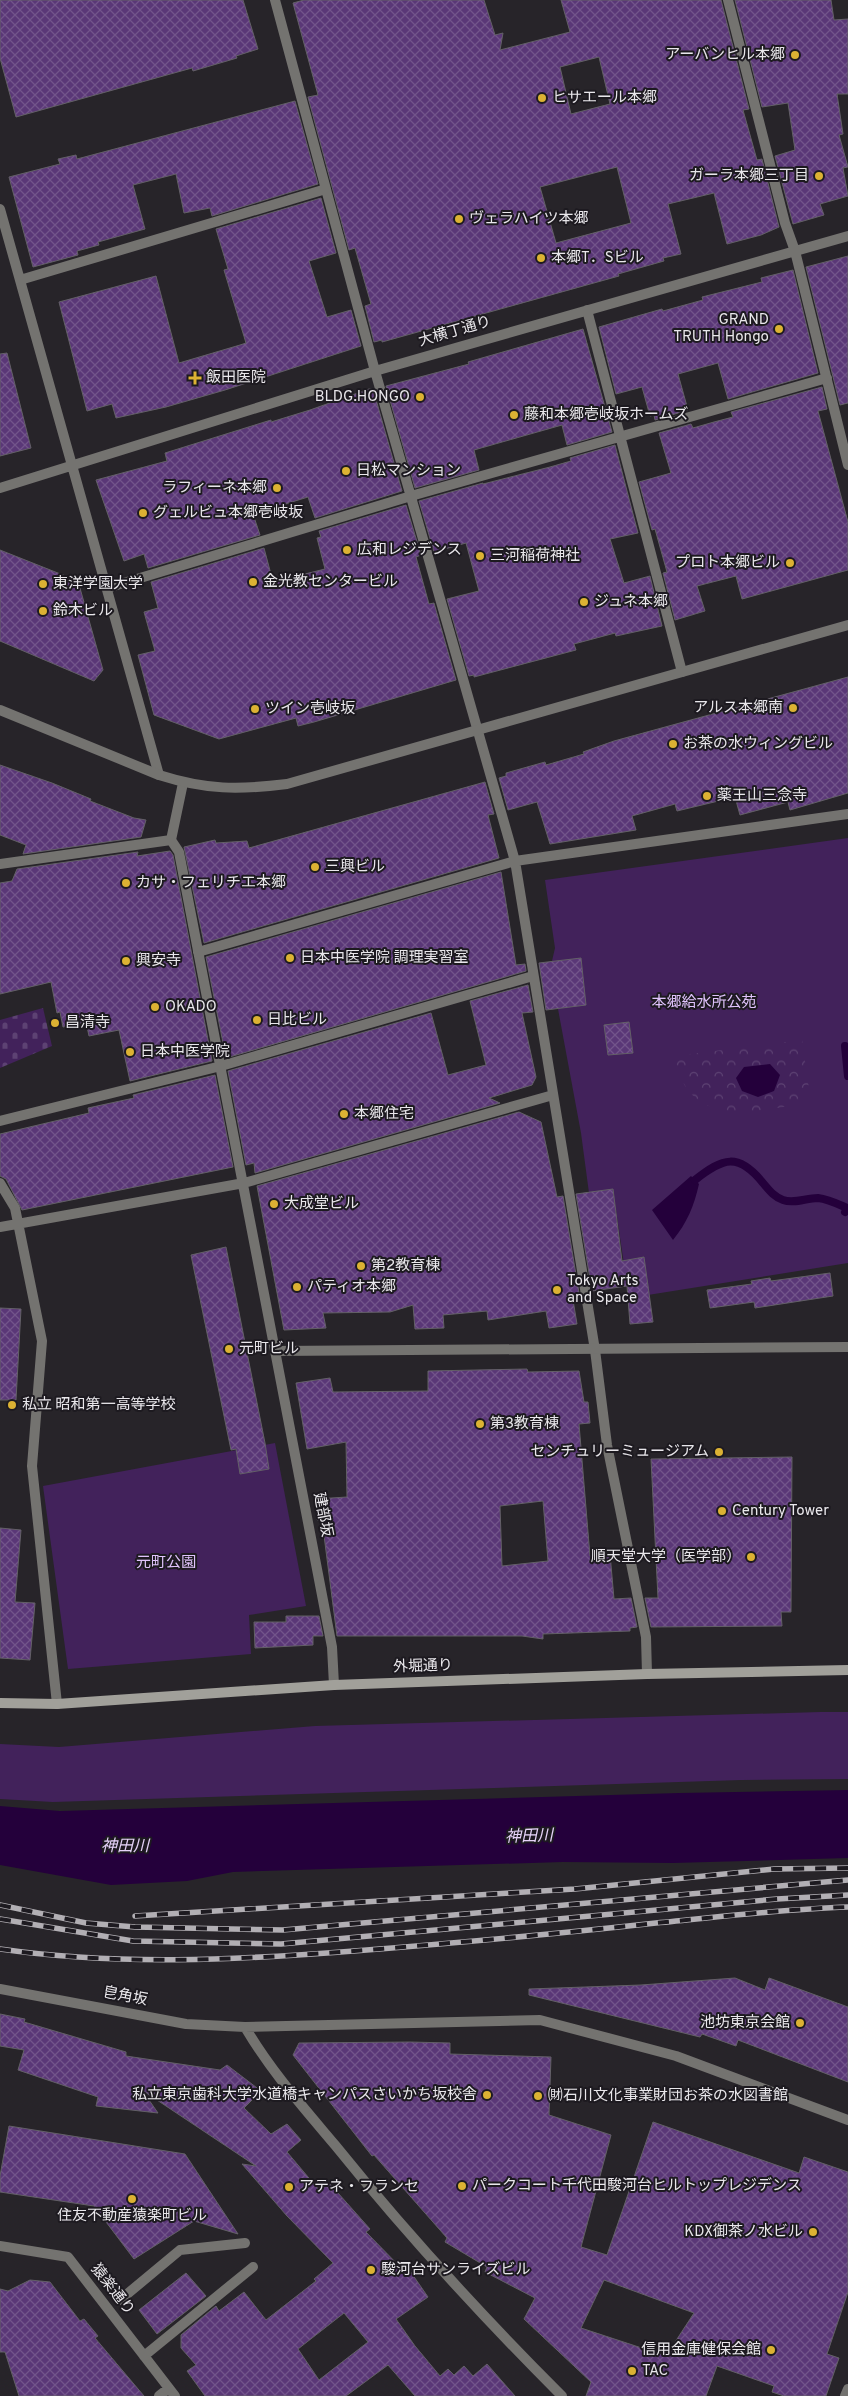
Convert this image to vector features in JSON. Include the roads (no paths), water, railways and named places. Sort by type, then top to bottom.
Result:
[{"type":"main road","name":"外堀通り","points":[[0,1703],[57,1704],[334,1685],[647,1674],[848,1670]]},
{"type":"street","points":[[275,0],[376,371],[515,861],[595,1350],[607,1445],[646,1637],[647,1674]]},
{"type":"street","points":[[728,0],[785,223],[795,251],[848,466]]},
{"type":"street","points":[[20,280],[326,189]]},
{"type":"street","points":[[0,209],[159,775]]},
{"type":"street","name":"大横丁通り","points":[[0,488],[376,371],[848,236]]},
{"type":"street","points":[[587,310],[682,672]]},
{"type":"street","points":[[107,588],[411,496],[827,378]]},
{"type":"street","points":[[0,710],[159,775],[184,783],[220,789],[287,784],[848,625]]},
{"type":"street","points":[[0,864],[171,840],[184,783]]},
{"type":"street","points":[[198,952],[515,861],[848,814]]},
{"type":"street","name":"建部坂","points":[[171,840],[179,852],[244,1183],[332,1647],[334,1685]]},
{"type":"street","points":[[0,1121],[221,1066],[534,976]]},
{"type":"street","points":[[0,1227],[244,1183],[553,1095]]},
{"type":"street","points":[[0,1183],[16,1208],[42,1341],[32,1466],[57,1704]]},
{"type":"street","points":[[276,1351],[848,1347]]},
{"type":"street","name":"皀角坂","points":[[0,1989],[186,2024],[245,2027],[540,2020],[676,2056],[848,2120]]},
{"type":"street","points":[[245,2027],[263,2058],[396,2219],[490,2324],[562,2396]]},
{"type":"street","points":[[120,2300],[180,2250],[245,2243]]},
{"type":"street","name":"猿楽通り","points":[[0,2246],[68,2257],[172,2392]]},
{"type":"street","points":[[144,2356],[253,2268]]},
{"type":"street","points":[[846,2396],[848,2389]]},
{"type":"street","points":[[159,2396],[172,2392]]},
{"type":"water","points":[[770,1064],[780,1075],[774,1091],[758,1097],[742,1091],[736,1078],[744,1067]]},
{"type":"water","points":[[691,1176],[699,1184],[697,1192],[686,1221],[673,1240],[652,1210]]},
{"type":"water","name":"神田川","points":[[848,1790],[848,1858],[673,1863],[563,1862],[233,1872],[187,1881],[111,1885],[0,1865],[0,1806],[60,1811],[679,1793]]},
{"type":"waterway","points":[[845,1046],[848,1076]]},
{"type":"waterway","points":[[695,1180],[722,1163],[738,1163],[746,1166],[780,1199],[791,1201],[818,1198],[847,1208],[845,1212]]},
{"type":"railway","points":[[135,1916],[575,1889],[774,1869],[848,1868]]},
{"type":"railway","points":[[0,1905],[86,1923],[135,1927],[283,1930],[848,1880]]},
{"type":"railway","points":[[0,1919],[133,1941],[281,1944],[777,1899],[848,1895]]},
{"type":"railway","points":[[0,1949],[88,1958],[177,1960],[265,1957],[430,1945],[752,1914],[848,1907]]},
{"type":"place","name":"アーバンヒル本郷","points":[[795,55]]},
{"type":"place","name":"ヒサエール本郷","points":[[542,98]]},
{"type":"place","name":"ガーラ本郷三丁目","points":[[819,176]]},
{"type":"place","name":"ヴェラハイツ本郷","points":[[459,219]]},
{"type":"place","name":"本郷T．Sビル","points":[[541,258]]},
{"type":"place","name":"GRAND TRUTH Hongo","points":[[779,329]]},
{"type":"place","name":"飯田医院","points":[[195,378]]},
{"type":"place","name":"BLDG.HONGO","points":[[420,397]]},
{"type":"place","name":"藤和本郷壱岐坂ホームズ","points":[[514,415]]},
{"type":"place","name":"日松マンション","points":[[346,471]]},
{"type":"place","name":"ラフィーネ本郷","points":[[277,488]]},
{"type":"place","name":"グェルビュ本郷壱岐坂","points":[[143,513]]},
{"type":"place","name":"広和レジデンス","points":[[347,550]]},
{"type":"place","name":"三河稲荷神社","points":[[480,556]]},
{"type":"place","name":"プロト本郷ビル","points":[[790,563]]},
{"type":"place","name":"金光教センタービル","points":[[253,582]]},
{"type":"place","name":"東洋学園大学","points":[[43,584]]},
{"type":"place","name":"ジュネ本郷","points":[[584,602]]},
{"type":"place","name":"鈴木ビル","points":[[43,611]]},
{"type":"place","name":"アルス本郷南","points":[[793,708]]},
{"type":"place","name":"ツイン壱岐坂","points":[[255,709]]},
{"type":"place","name":"お茶の水ウィングビル","points":[[673,744]]},
{"type":"place","name":"薬王山三念寺","points":[[707,796]]},
{"type":"place","name":"三興ビル","points":[[315,867]]},
{"type":"place","name":"カサ・フェリチエ本郷","points":[[126,883]]},
{"type":"place","name":"日本中医学院 調理実習室","points":[[290,958]]},
{"type":"place","name":"興安寺","points":[[126,961]]},
{"type":"place","name":"OKADO","points":[[155,1007]]},
{"type":"place","name":"日比ビル","points":[[257,1020]]},
{"type":"place","name":"昌清寺","points":[[55,1023]]},
{"type":"place","name":"日本中医学院","points":[[130,1052]]},
{"type":"place","name":"本郷住宅","points":[[344,1114]]},
{"type":"place","name":"大成堂ビル","points":[[274,1204]]},
{"type":"place","name":"第2教育棟","points":[[361,1266]]},
{"type":"place","name":"パティオ本郷","points":[[297,1287]]},
{"type":"place","name":"Tokyo Arts and Space","points":[[557,1290]]},
{"type":"place","name":"元町ビル","points":[[229,1349]]},
{"type":"place","name":"私立 昭和第一高等学校","points":[[12,1405]]},
{"type":"place","name":"第3教育棟","points":[[480,1424]]},
{"type":"place","name":"センチュリーミュージアム","points":[[719,1452]]},
{"type":"place","name":"Century Tower","points":[[722,1511]]},
{"type":"place","name":"順天堂大学（医学部）","points":[[751,1557]]},
{"type":"place","name":"池坊東京会館","points":[[800,2023]]},
{"type":"place","name":"私立東京歯科大学水道橋キャンパスさいかち坂校舎","points":[[487,2095]]},
{"type":"place","name":"㈶石川文化事業財団お茶の水図書館","points":[[538,2096]]},
{"type":"place","name":"パークコート千代田駿河台ヒルトップレジデンス","points":[[462,2186]]},
{"type":"place","name":"アテネ・フランセ","points":[[289,2187]]},
{"type":"place","name":"住友不動産猿楽町ビル","points":[[132,2199]]},
{"type":"place","name":"KDX御茶ノ水ビル","points":[[813,2232]]},
{"type":"place","name":"駿河台サンライズビル","points":[[371,2270]]},
{"type":"place","name":"信用金庫健保会館","points":[[771,2350]]},
{"type":"place","name":"TAC","points":[[632,2371]]},
{"type":"park label","name":"本郷給水所公苑","points":[[704,1003]]},
{"type":"park label","name":"元町公園","points":[[166,1563]]}]
